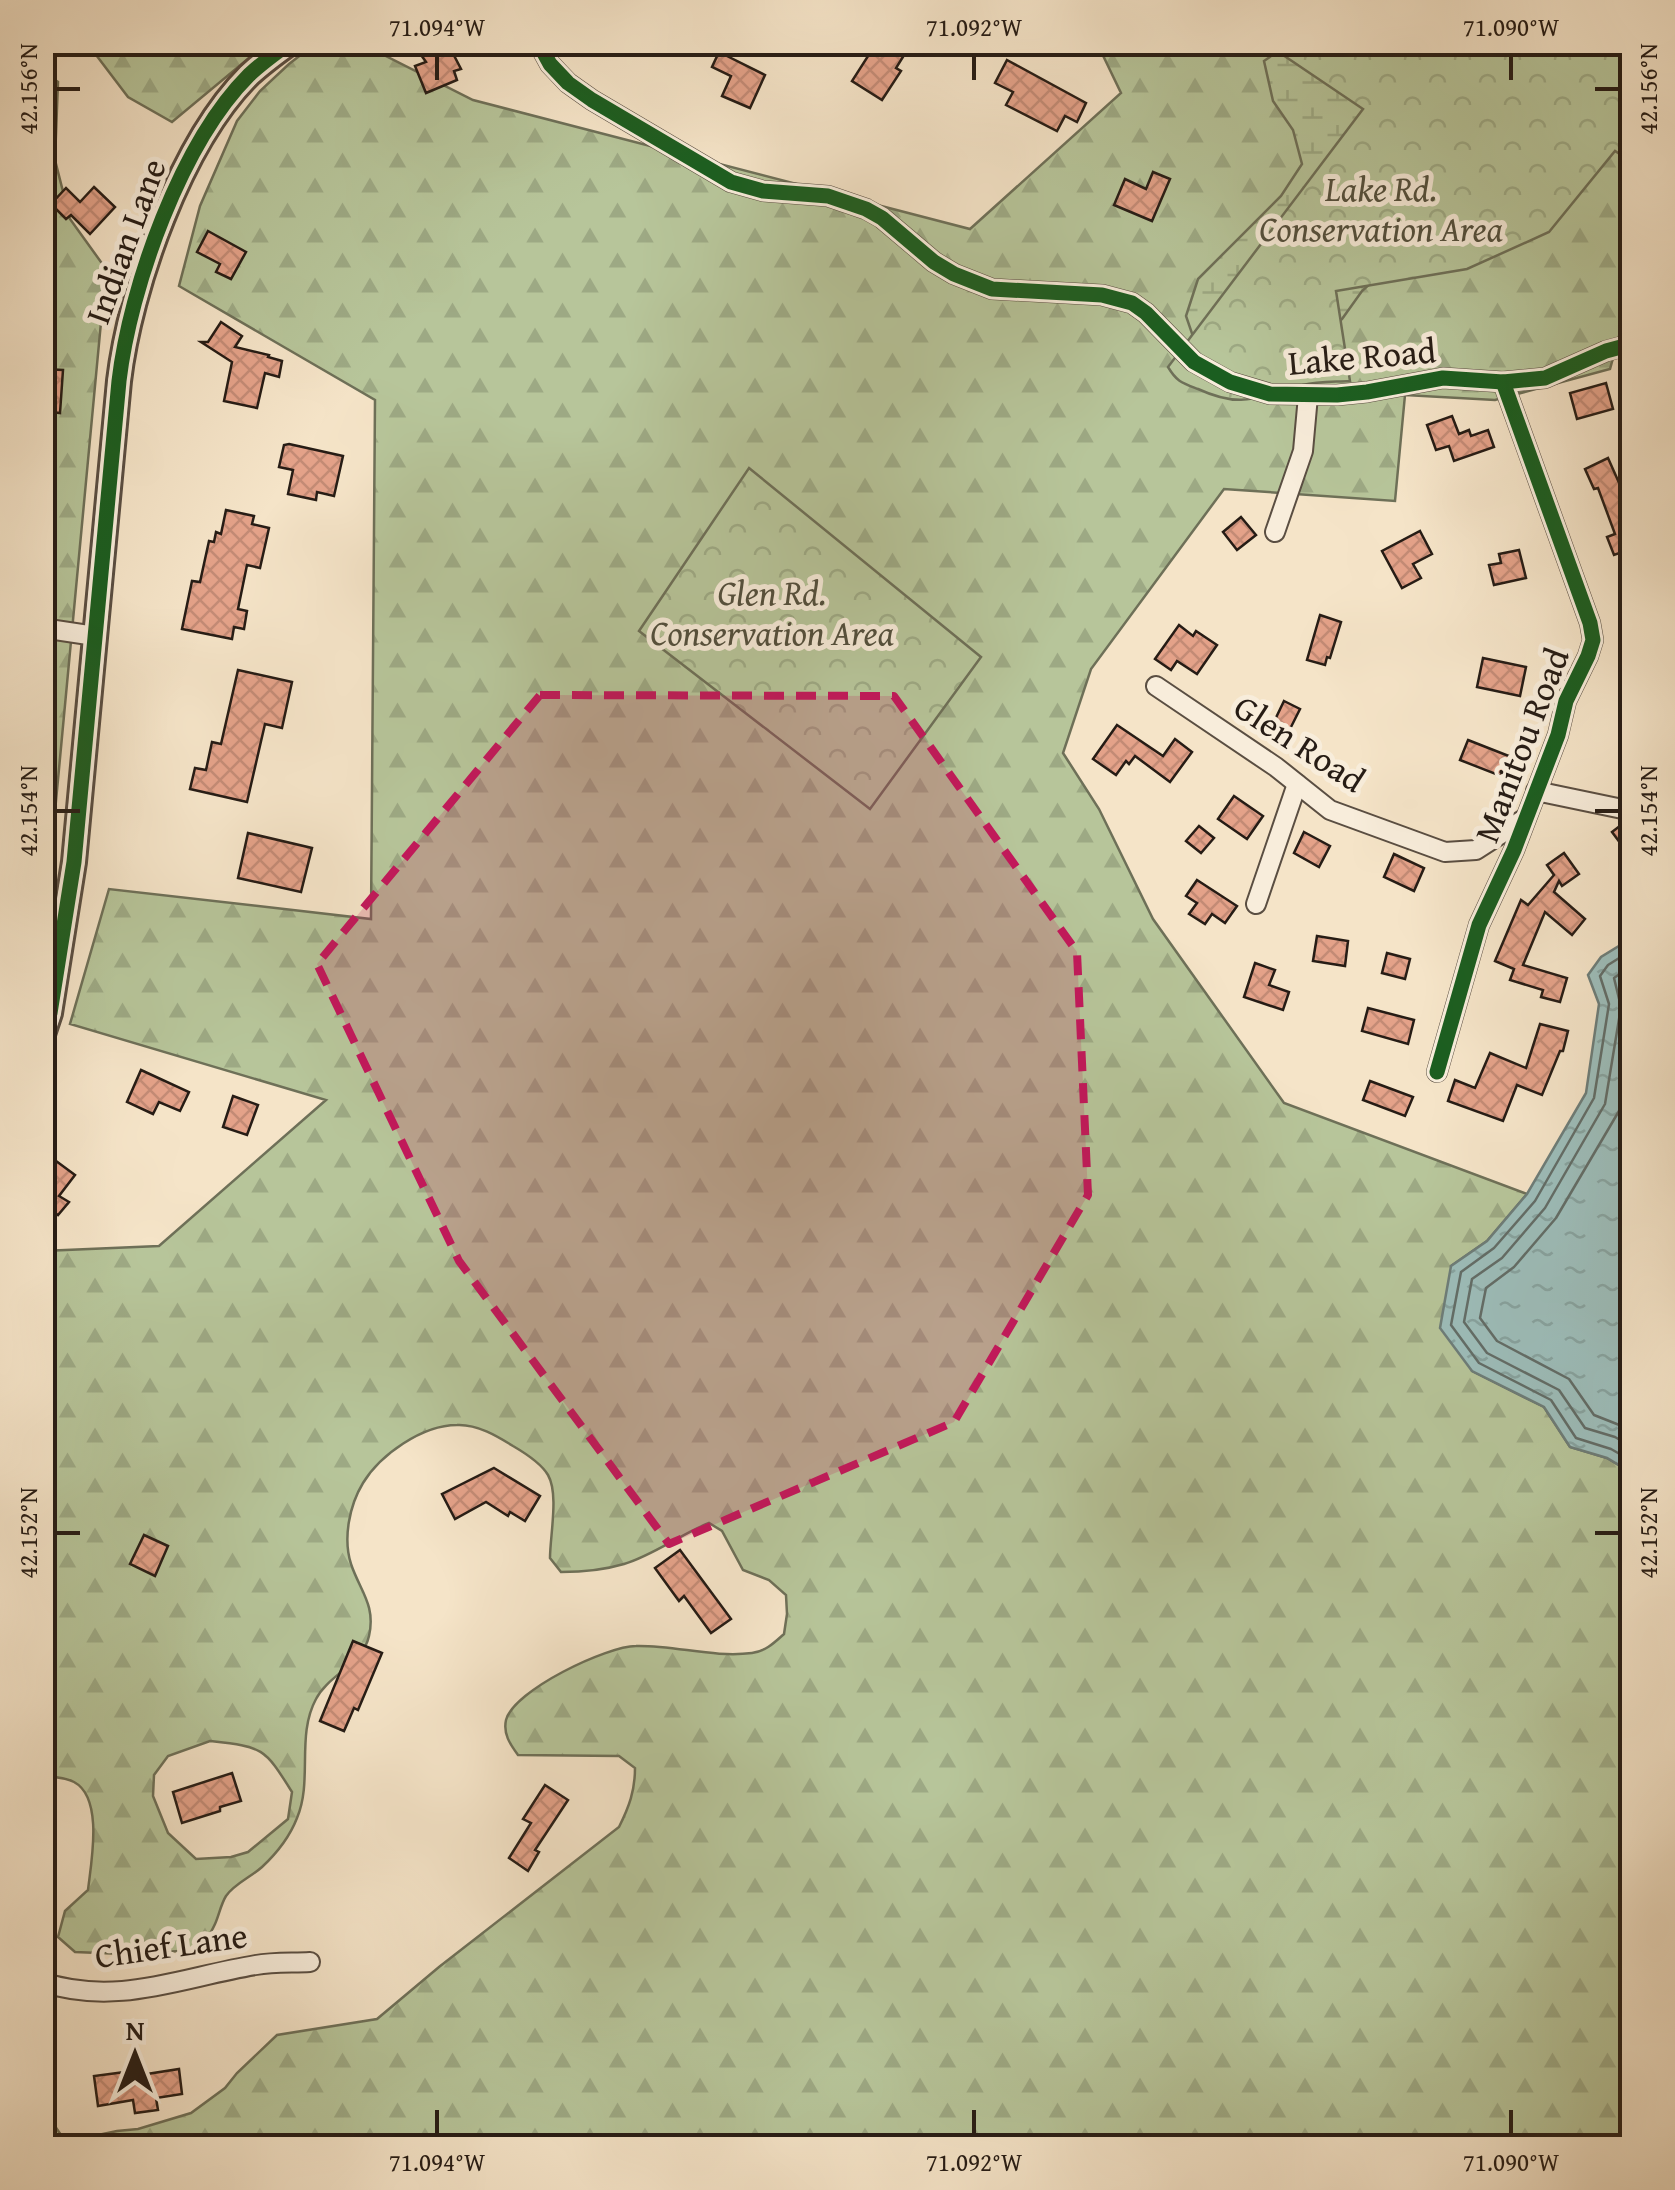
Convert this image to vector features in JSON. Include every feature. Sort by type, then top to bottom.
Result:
[{"type":"street","name":"Indian Lane","points":[[42,1037],[50,1013],[74,862],[122,356],[130,315],[171,202],[208,129],[250,74],[291,42]]},
{"type":"street","name":"Lake Road","points":[[538,42],[550,64],[568,84],[731,182],[764,191],[828,196],[866,209],[934,262],[992,289],[1102,295],[1132,302],[1194,362],[1230,382],[1270,394],[1367,392],[1443,378],[1503,382],[1545,378],[1606,350],[1632,343]]},
{"type":"street","name":"Manitou Road","points":[[1437,1072],[1479,925],[1514,850],[1558,734],[1566,701],[1593,640],[1503,382]]},
{"type":"street","points":[[1275,532],[1303,450],[1308,396]]},
{"type":"street","points":[[42,628],[96,636]]},
{"type":"street","name":"Glen Road","points":[[1156,686],[1330,810],[1445,852],[1476,850],[1524,819]]},
{"type":"street","points":[[1256,904],[1296,784]]},
{"type":"street","points":[[1536,790],[1632,811]]},
{"type":"street","name":"Chief Lane","points":[[42,1982],[96,1992],[136,1990],[260,1964],[310,1962]]},
{"type":"highlighted area","points":[[540,695],[894,696],[1077,952],[1088,1195],[954,1422],[669,1544],[459,1261],[317,964]]},
{"type":"green space","points":[[87,43],[267,43],[172,122],[128,97]]},
{"type":"green space","name":"Lake Rd. Conservation Area","points":[[316,43],[360,43],[473,100],[970,229],[1121,93],[1097,43],[1632,43],[1632,289],[1610,369],[1495,400],[1405,395],[1395,501],[1224,489],[1091,669],[1063,753],[1099,809],[1153,919],[1284,1103],[1527,1194],[1487,1241],[1451,1266],[1472,1371],[1544,1407],[1570,1447],[1607,1458],[1632,1473],[1632,2147],[43,2147],[42,2065],[50,2119],[61,2135],[79,2139],[138,2129],[191,2113],[225,2088],[277,2035],[377,2019],[619,1827],[626,1813],[635,1768],[619,1756],[518,1755],[505,1730],[513,1708],[543,1683],[622,1648],[651,1646],[723,1654],[762,1650],[784,1634],[787,1614],[786,1595],[769,1580],[743,1570],[722,1531],[709,1523],[624,1564],[561,1572],[550,1558],[553,1493],[541,1466],[500,1438],[472,1426],[444,1426],[416,1436],[370,1472],[354,1502],[348,1533],[349,1554],[369,1607],[369,1636],[360,1654],[321,1691],[310,1713],[302,1803],[282,1844],[262,1867],[226,1896],[200,1950],[75,1952],[58,1937],[65,1911],[88,1890],[93,1832],[89,1802],[83,1790],[70,1780],[43,1776],[43,1251],[159,1246],[326,1100],[70,1024],[109,889],[371,919],[375,400],[179,286],[200,206],[237,121],[260,91]],"holes":[[[210,1741],[252,1748],[275,1766],[292,1792],[288,1819],[248,1852],[196,1859],[168,1833],[153,1796],[154,1775],[168,1756]]]},
{"type":"green space","name":"Lake Rd. Conservation Area","points":[[1265,43],[1632,43],[1632,162],[1615,151],[1549,232],[1467,269],[1336,291],[1350,381],[1309,384],[1251,399],[1214,395],[1180,381],[1168,367],[1363,109]]},
{"type":"green space","name":"Lake Rd. Conservation Area","points":[[1290,43],[1632,43],[1362,291],[1342,319],[1311,342],[1198,351],[1186,316],[1198,279],[1281,196],[1302,164],[1293,130],[1273,101],[1264,61]]},
{"type":"green space","points":[[43,72],[58,82],[55,160],[70,219],[106,269],[43,939]]},
{"type":"green space","name":"Glen Rd. Conservation Area","points":[[749,468],[981,657],[870,809],[639,631]]},
{"type":"water","points":[[1632,938],[1632,1473],[1607,1458],[1570,1447],[1544,1407],[1472,1371],[1440,1328],[1451,1266],[1487,1241],[1527,1194],[1586,1093],[1599,1004],[1588,975],[1601,957]]},
{"type":"building","points":[[412,42],[447,42],[461,69],[454,71],[457,80],[426,93],[415,66],[426,62]]},
{"type":"building","points":[[877,42],[892,42],[906,52],[896,68],[901,71],[882,100],[852,81]]},
{"type":"building","points":[[719,52],[765,75],[750,108],[722,96],[731,76],[712,67]]},
{"type":"building","points":[[1007,60],[1086,103],[1077,122],[1065,116],[1057,131],[1006,105],[1013,92],[995,83]]},
{"type":"building","points":[[1153,172],[1170,179],[1152,221],[1114,205],[1125,179],[1146,189]]},
{"type":"building","points":[[94,187],[115,207],[90,234],[71,215],[66,219],[51,204],[66,188],[80,202]]},
{"type":"building","points":[[208,231],[246,252],[231,279],[216,272],[220,264],[197,252]]},
{"type":"building","points":[[221,322],[242,336],[235,347],[282,361],[279,377],[265,373],[257,408],[224,401],[232,362],[201,342],[208,342]]},
{"type":"building","points":[[42,369],[63,370],[60,413],[42,411]]},
{"type":"building","points":[[1606,383],[1613,409],[1577,419],[1570,393]]},
{"type":"building","points":[[1452,416],[1459,434],[1469,430],[1471,436],[1488,430],[1494,447],[1454,461],[1449,446],[1436,450],[1427,425]]},
{"type":"building","points":[[284,445],[343,456],[334,496],[317,492],[316,500],[288,494],[293,470],[279,467]]},
{"type":"building","points":[[1608,458],[1632,512],[1631,576],[1622,552],[1614,555],[1607,537],[1615,534],[1598,488],[1594,489],[1585,469]]},
{"type":"building","points":[[226,510],[254,516],[252,524],[269,528],[260,568],[247,565],[238,609],[247,611],[244,629],[234,627],[232,639],[182,629],[192,581],[200,582],[209,541],[214,542],[216,532],[221,534]]},
{"type":"building","points":[[1241,517],[1256,535],[1237,550],[1223,532]]},
{"type":"building","points":[[1420,531],[1432,554],[1413,564],[1421,578],[1402,588],[1382,551]]},
{"type":"building","points":[[1519,550],[1526,578],[1494,585],[1489,565],[1501,563],[1499,554]]},
{"type":"building","points":[[1320,615],[1341,622],[1325,665],[1307,660]]},
{"type":"building","points":[[1179,625],[1193,636],[1196,631],[1217,645],[1197,674],[1177,661],[1171,670],[1155,659]]},
{"type":"building","points":[[1483,658],[1526,667],[1520,696],[1477,687]]},
{"type":"building","points":[[238,670],[292,682],[282,728],[265,724],[247,802],[190,789],[195,768],[206,770],[212,742],[221,744]]},
{"type":"building","points":[[1284,701],[1300,709],[1287,735],[1271,728]]},
{"type":"building","points":[[1117,725],[1163,756],[1175,739],[1192,752],[1170,782],[1135,756],[1116,775],[1093,759]]},
{"type":"building","points":[[1468,740],[1519,760],[1511,780],[1460,760]]},
{"type":"building","points":[[1234,796],[1263,816],[1247,839],[1218,819]]},
{"type":"building","points":[[1625,822],[1632,823],[1632,859],[1612,832]]},
{"type":"building","points":[[1199,826],[1214,838],[1201,853],[1186,841]]},
{"type":"building","points":[[1304,832],[1330,846],[1319,867],[1294,853]]},
{"type":"building","points":[[248,833],[312,848],[301,892],[238,878]]},
{"type":"building","points":[[1564,853],[1579,874],[1562,886],[1559,881],[1554,892],[1585,919],[1572,935],[1545,912],[1523,965],[1567,978],[1560,1002],[1541,997],[1543,990],[1510,980],[1514,969],[1495,961],[1521,900],[1528,905],[1554,875],[1547,865]]},
{"type":"building","points":[[1394,854],[1424,868],[1414,891],[1384,877]]},
{"type":"building","points":[[1197,880],[1237,906],[1225,923],[1212,914],[1205,924],[1189,914],[1197,903],[1186,896]]},
{"type":"building","points":[[1317,936],[1348,941],[1345,966],[1313,961]]},
{"type":"building","points":[[1387,953],[1410,959],[1405,979],[1382,973]]},
{"type":"building","points":[[1255,963],[1275,970],[1269,985],[1289,992],[1283,1010],[1244,997]]},
{"type":"building","points":[[1368,1008],[1414,1020],[1408,1044],[1362,1031]]},
{"type":"building","points":[[1540,1024],[1568,1031],[1542,1095],[1517,1085],[1503,1121],[1448,1101],[1455,1080],[1475,1088],[1490,1053],[1526,1068]]},
{"type":"building","points":[[141,1070],[189,1092],[180,1111],[159,1102],[153,1114],[127,1102]]},
{"type":"building","points":[[1370,1081],[1413,1097],[1405,1116],[1363,1100]]},
{"type":"building","points":[[233,1096],[258,1105],[247,1135],[223,1127]]},
{"type":"building","points":[[52,1158],[75,1175],[59,1196],[69,1202],[58,1215],[49,1209],[42,1218],[42,1171]]},
{"type":"building","points":[[494,1468],[540,1496],[525,1521],[486,1502],[455,1519],[442,1494]]},
{"type":"building","points":[[144,1535],[168,1546],[155,1576],[130,1564]]},
{"type":"building","points":[[680,1550],[731,1619],[711,1633],[684,1596],[679,1601],[655,1568]]},
{"type":"building","points":[[353,1641],[382,1653],[358,1710],[354,1708],[344,1731],[320,1721]]},
{"type":"building","points":[[232,1773],[241,1801],[182,1823],[173,1792]]},
{"type":"building","points":[[545,1785],[568,1800],[535,1850],[539,1852],[528,1871],[509,1858],[531,1823],[523,1819]]},
{"type":"building","points":[[179,2069],[182,2094],[156,2098],[158,2110],[135,2113],[133,2100],[98,2106],[94,2076],[133,2071],[134,2076]]},
{"type":"cycle path","points":[[42,1037],[50,1013],[74,862],[119,381],[134,303],[163,218],[202,138],[249,75],[291,42]]},
{"type":"cycle path","points":[[538,42],[550,64],[568,83],[731,182],[763,191],[828,196],[866,209],[934,262],[992,289],[1102,295],[1132,303],[1194,362],[1230,382],[1270,394],[1337,395],[1443,378],[1503,382],[1545,378],[1632,344]]},
{"type":"cycle path","points":[[1437,1072],[1479,925],[1514,850],[1558,735],[1566,701],[1593,640],[1503,382]]}]
